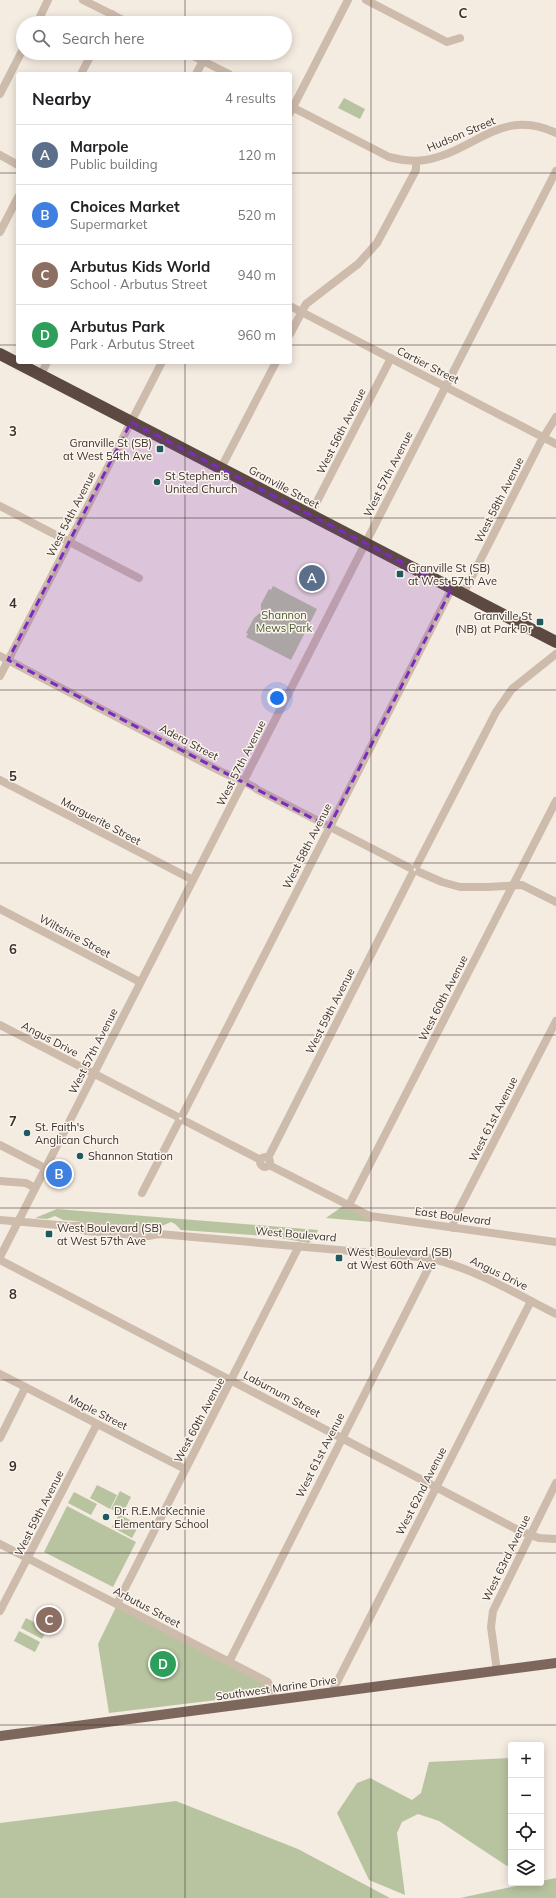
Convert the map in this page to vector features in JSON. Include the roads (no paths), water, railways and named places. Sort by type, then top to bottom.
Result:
[{"type":"highway","name":"Granville Street","points":[[0,354],[16,362]]},
{"type":"highway","name":"Granville Street","points":[[19,364],[556,642]]},
{"type":"main road","name":"Southwest Marine Drive","points":[[0,1736],[556,1663]]},
{"type":"street","points":[[40,16],[48,0]]},
{"type":"street","points":[[83,0],[116,16]]},
{"type":"street","points":[[292,107],[348,0]]},
{"type":"street","points":[[366,0],[448,42],[460,38]]},
{"type":"street","points":[[0,94],[17,60]]},
{"type":"street","points":[[83,72],[89,60]]},
{"type":"street","points":[[197,72],[202,61],[225,72]]},
{"type":"street","name":"Hudson Street","points":[[292,109],[389,157],[416,161],[441,156],[466,145],[485,133],[517,125],[536,125],[556,133]]},
{"type":"street","points":[[0,155],[16,164]]},
{"type":"street","points":[[292,330],[306,304],[358,264],[377,243],[416,170],[416,161]]},
{"type":"street","name":"West 57th Avenue","points":[[0,1259],[140,982],[556,171]]},
{"type":"street","points":[[0,232],[16,201]]},
{"type":"street","name":"Cartier Street","points":[[292,307],[556,444]]},
{"type":"street","name":"West 56th Avenue","points":[[310,515],[391,358]]},
{"type":"street","points":[[40,375],[46,364]]},
{"type":"street","name":"West 54th Avenue","points":[[0,676],[161,364]]},
{"type":"street","points":[[221,468],[275,364]]},
{"type":"street","name":"West 58th Avenue","points":[[463,594],[556,417]]},
{"type":"street","points":[[0,506],[139,578]]},
{"type":"street","name":"West 58th Avenue","points":[[142,1193],[452,588]]},
{"type":"street","name":"West 59th Avenue","points":[[266,1161],[496,712],[512,689],[556,654]]},
{"type":"street","name":"Adera Street","points":[[0,656],[243,783],[248,783],[329,827],[442,882],[460,887],[513,886],[522,884],[556,902]]},
{"type":"street","name":"Marguerite Street","points":[[0,780],[193,880]]},
{"type":"street","name":"West 60th Avenue","points":[[349,1205],[556,800]]},
{"type":"street","name":"Wiltshire Street","points":[[0,909],[140,982]]},
{"type":"street","name":"West 61st Avenue","points":[[453,1228],[454,1219],[556,1021]]},
{"type":"street","name":"Angus Drive","points":[[0,1025],[349,1205]]},
{"type":"street","points":[[0,1145],[45,1168]]},
{"type":"street","points":[[0,1181],[26,1184],[35,1188]]},
{"type":"street","name":"East Boulevard","points":[[349,1205],[370,1216],[556,1242]]},
{"type":"street","name":"West Boulevard","points":[[0,1220],[70,1226],[86,1231],[148,1236],[159,1234],[430,1258]]},
{"type":"street","name":"West 60th Avenue","points":[[117,1604],[299,1246]]},
{"type":"street","name":"Angus Drive","points":[[430,1258],[462,1267],[556,1314]]},
{"type":"street","name":"West 61st Avenue","points":[[228,1662],[429,1267],[430,1258]]},
{"type":"street","name":"Laburnum Street","points":[[0,1259],[530,1535],[548,1540],[556,1539]]},
{"type":"street","name":"West 62nd Avenue","points":[[332,1692],[436,1486],[532,1301]]},
{"type":"street","name":"Maple Street","points":[[0,1374],[185,1469]]},
{"type":"street","points":[[0,1438],[25,1388]]},
{"type":"street","name":"West 59th Avenue","points":[[0,1611],[97,1424]]},
{"type":"street","name":"West 63rd Avenue","points":[[497,1671],[492,1627],[493,1611],[556,1483]]},
{"type":"street","name":"Arbutus Street","points":[[0,1544],[268,1682],[274,1700]]},
{"type":"place","name":"Granville St (SB) at West 54th Ave","points":[[160,449]]},
{"type":"place","name":"St Stephen's United Church","points":[[157,482]]},
{"type":"place","name":"Granville St (SB) at West 57th Ave","points":[[400,574]]},
{"type":"place","name":"Marpole","points":[[312,578]]},
{"type":"place","name":"Granville St (NB) at Park Dr","points":[[540,622]]},
{"type":"place","name":"St. Faith's Anglican Church","points":[[27,1133]]},
{"type":"place","name":"Shannon Station","points":[[80,1156]]},
{"type":"place","name":"Choices Market","points":[[59,1174]]},
{"type":"place","name":"West Boulevard (SB) at West 57th Ave","points":[[49,1234]]},
{"type":"place","name":"West Boulevard (SB) at West 60th Ave","points":[[339,1258]]},
{"type":"place","name":"Dr. R.E.McKechnie Elementary School","points":[[106,1517]]},
{"type":"place","name":"Arbutus Kids World","points":[[49,1620]]},
{"type":"place","name":"Arbutus Park","points":[[163,1664]]},
{"type":"park label","name":"Shannon Mews Park","points":[[284,621]]}]
